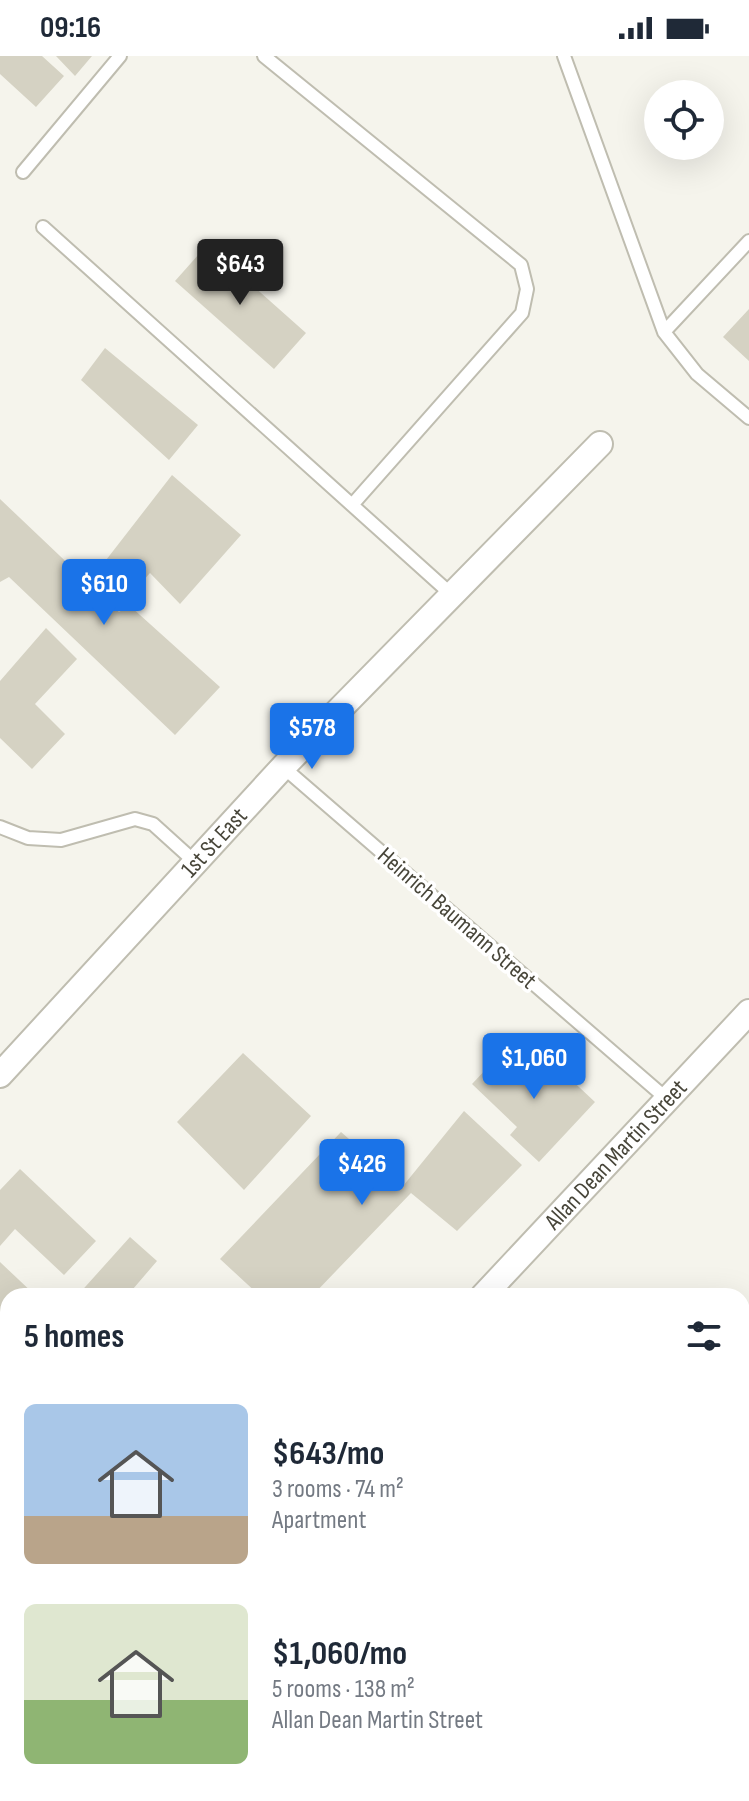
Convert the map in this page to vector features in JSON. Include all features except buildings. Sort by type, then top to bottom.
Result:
[{"type":"street","name":"1st St East","points":[[0,1075],[283,767],[600,444]]},
{"type":"street","name":"Allan Dean Martin Street","points":[[491,1288],[749,1012]]},
{"type":"lane","points":[[23,172],[120,56]]},
{"type":"lane","points":[[264,56],[521,265],[527,289],[522,313],[352,505]]},
{"type":"lane","points":[[564,56],[664,332],[697,374],[749,418]]},
{"type":"lane","points":[[43,227],[452,595]]},
{"type":"lane","points":[[664,332],[749,241]]},
{"type":"lane","name":"Heinrich Baumann Street","points":[[283,767],[668,1100]]},
{"type":"lane","points":[[0,827],[28,838],[61,840],[135,819],[153,824],[195,862]]}]
